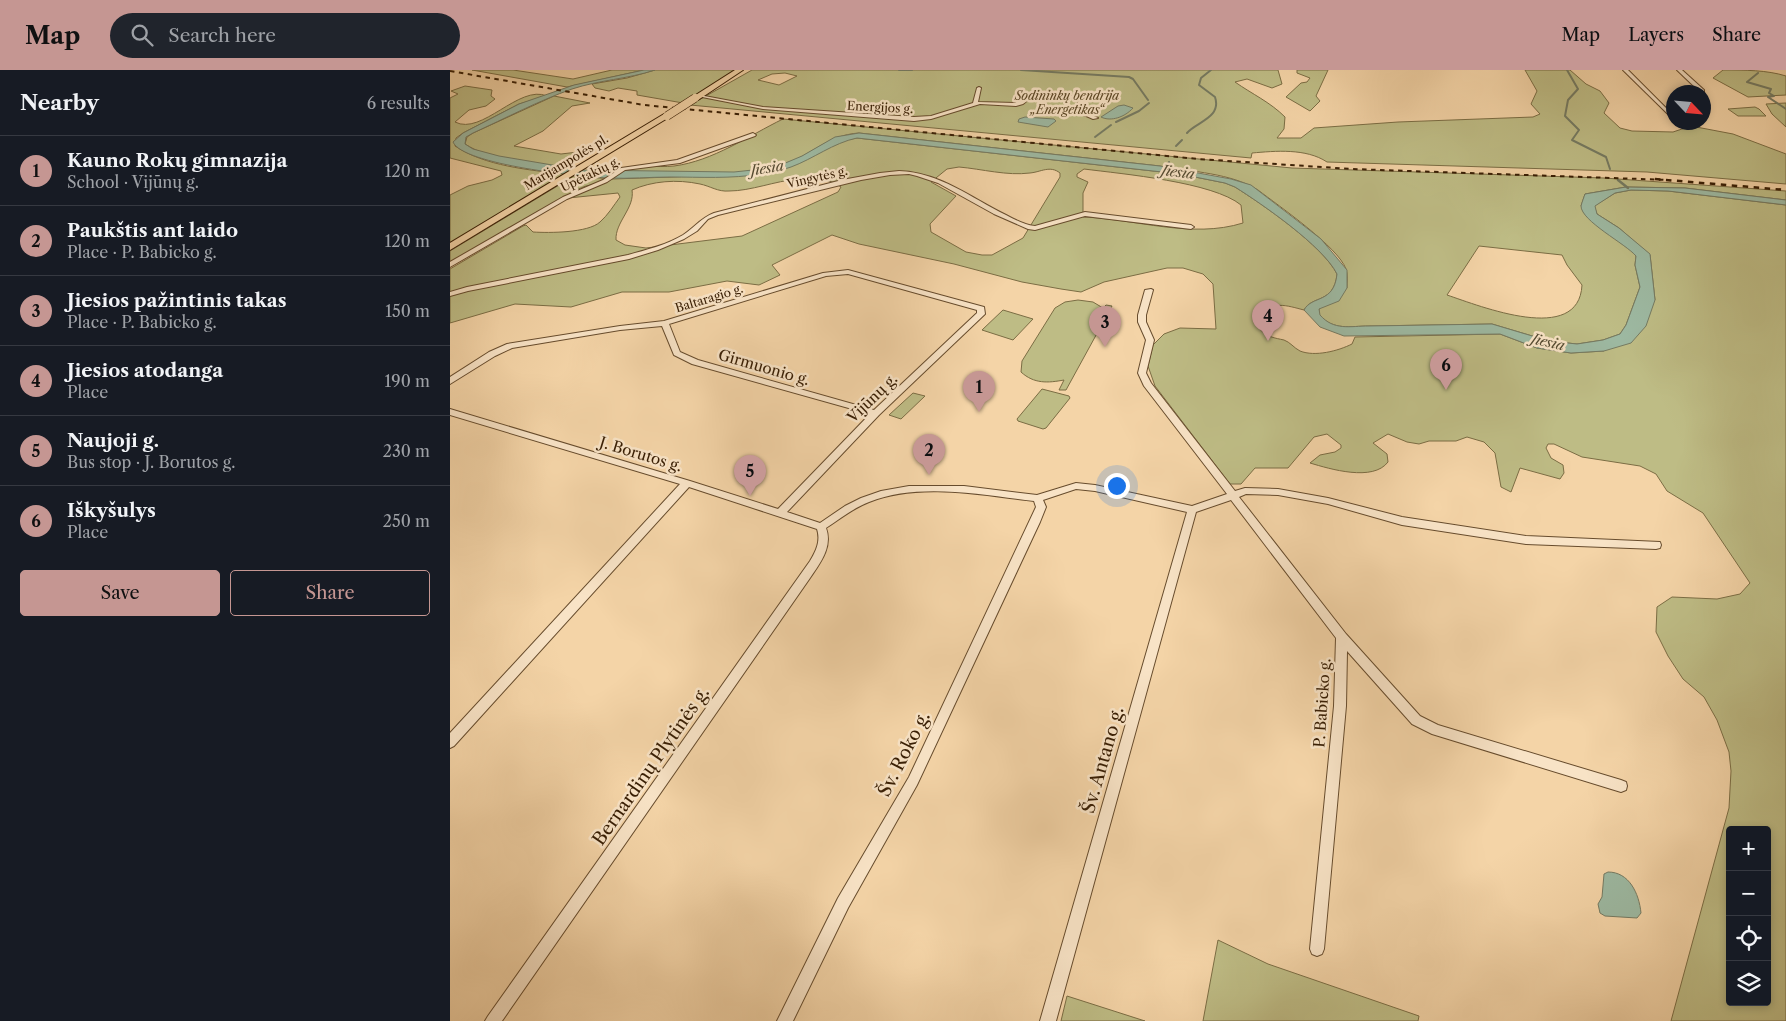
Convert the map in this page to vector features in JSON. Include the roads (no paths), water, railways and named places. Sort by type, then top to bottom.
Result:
[{"type":"main road","name":"Marijampolės pl.","points":[[450,247],[740,70]]},
{"type":"street","points":[[1625,70],[1666,111]]},
{"type":"street","points":[[1679,70],[1695,85]]},
{"type":"street","points":[[975,104],[979,88]]},
{"type":"street","name":"Energijos g.","points":[[697,97],[763,108],[906,119],[932,117],[975,104],[1016,105],[1022,103],[1028,96],[1034,93],[1082,98],[1078,108],[1079,112],[1095,118]]},
{"type":"street","name":"Upėtakių g.","points":[[450,265],[565,198],[611,178],[626,168],[678,162],[753,135]]},
{"type":"street","name":"Vingytės g.","points":[[450,294],[629,257],[672,243],[694,230],[706,218],[716,214],[806,190],[897,173],[908,173],[929,178],[1027,227],[1035,228],[1085,214],[1191,227]]},
{"type":"street","name":"Baltaragio g.","points":[[450,380],[492,354],[522,343],[647,324],[665,324],[825,274],[848,272],[978,308]]},
{"type":"street","points":[[1149,290],[1142,315],[1142,322],[1150,340],[1142,373],[1147,384],[1342,637],[1416,720],[1436,730],[1621,786]]},
{"type":"street","name":"Vijūnų g.","points":[[780,513],[876,412],[981,314],[982,311],[978,308]]},
{"type":"street","name":"Girmuonio g.","points":[[665,324],[677,353],[695,362],[876,412]]},
{"type":"street","name":"J. Borutos g.","points":[[450,412],[687,483],[822,527]]},
{"type":"street","points":[[450,742],[687,483]]},
{"type":"street","points":[[822,527],[848,508],[864,500],[881,494],[909,489],[964,489],[1037,498],[1076,486],[1095,488],[1192,510],[1245,491],[1278,492],[1328,501],[1402,521],[1526,540],[1656,545]]},
{"type":"street","name":"Šv. Roko g.","points":[[785,1021],[843,903],[912,781],[1035,522],[1041,507],[1037,498]]},
{"type":"street","name":"Šv. Antano g.","points":[[1048,1021],[1192,510]]},
{"type":"street","name":"Bernardinų Plytinės g.","points":[[493,1021],[806,576],[822,550],[825,540],[822,527]]},
{"type":"street","name":"P. Babicko g.","points":[[1317,949],[1340,706],[1342,637]]},
{"type":"water","points":[[644,70],[655,70],[582,86],[559,94],[473,133],[466,137],[465,144],[473,149],[499,156],[582,170],[734,172],[762,169],[783,164],[802,156],[835,137],[859,133],[1160,166],[1231,179],[1251,185],[1321,239],[1347,270],[1347,288],[1339,301],[1319,309],[1320,315],[1325,320],[1337,326],[1492,324],[1549,341],[1577,344],[1603,340],[1620,334],[1626,325],[1640,287],[1635,265],[1636,256],[1596,225],[1583,212],[1581,206],[1585,194],[1626,187],[1685,188],[1786,200],[1786,205],[1668,191],[1631,190],[1615,193],[1595,206],[1597,214],[1619,228],[1650,254],[1655,300],[1646,326],[1631,343],[1604,351],[1571,353],[1537,348],[1500,334],[1344,336],[1320,327],[1304,310],[1312,302],[1327,295],[1332,290],[1337,274],[1330,263],[1291,226],[1235,187],[1225,183],[1180,174],[857,138],[848,140],[791,167],[765,174],[727,177],[609,178],[551,172],[500,163],[462,150],[453,142],[463,133],[519,104],[574,85]]},
{"type":"water","points":[[1124,105],[1133,108],[1118,118],[1109,119],[1101,117],[1118,106]]},
{"type":"water","points":[[1025,117],[1054,119],[1056,121],[1048,127],[1018,122],[1019,119]]},
{"type":"water","points":[[1608,872],[1622,876],[1632,885],[1640,905],[1641,913],[1637,918],[1605,916],[1600,913],[1598,904],[1602,897],[1604,874]]},
{"type":"waterway","points":[[899,70],[912,70]]},
{"type":"waterway","points":[[1021,70],[1129,77],[1133,79],[1148,100]]},
{"type":"waterway","points":[[1187,133],[1212,115],[1215,110],[1215,97],[1199,85],[1201,78],[1211,70]]},
{"type":"waterway","points":[[1567,70],[1578,89],[1568,100],[1565,116],[1579,130],[1572,140],[1606,157],[1610,169]]},
{"type":"waterway","points":[[1758,73],[1747,82],[1771,89],[1769,93],[1774,96],[1768,97],[1786,109]]},
{"type":"waterway","points":[[1116,122],[1139,111],[1149,103]]},
{"type":"waterway","points":[[1095,137],[1111,125]]},
{"type":"waterway","points":[[1176,146],[1182,140]]},
{"type":"waterway","name":"Jiesia","points":[[1166,169],[1169,162]]},
{"type":"waterway","points":[[1618,180],[1628,188]]},
{"type":"railway","points":[[450,71],[644,105],[1198,159],[1352,169],[1665,180]]},
{"type":"railway","points":[[1655,179],[1665,180]]},
{"type":"railway","points":[[1665,180],[1786,190]]},
{"type":"place","name":"Jiesios atodanga","points":[[1268,341]]},
{"type":"place","name":"Jiesios pažintinis takas","points":[[1105,347]]},
{"type":"place","name":"Iškyšulys","points":[[1446,390]]},
{"type":"place","name":"Kauno Rokų gimnazija","points":[[979,412]]},
{"type":"place","name":"Paukštis ant laido","points":[[929,475]]},
{"type":"place","name":"Naujoji g.","points":[[750,496]]},
{"type":"park label","name":"Sodininkų bendrija „Energetikas“","points":[[1067,102]]}]
